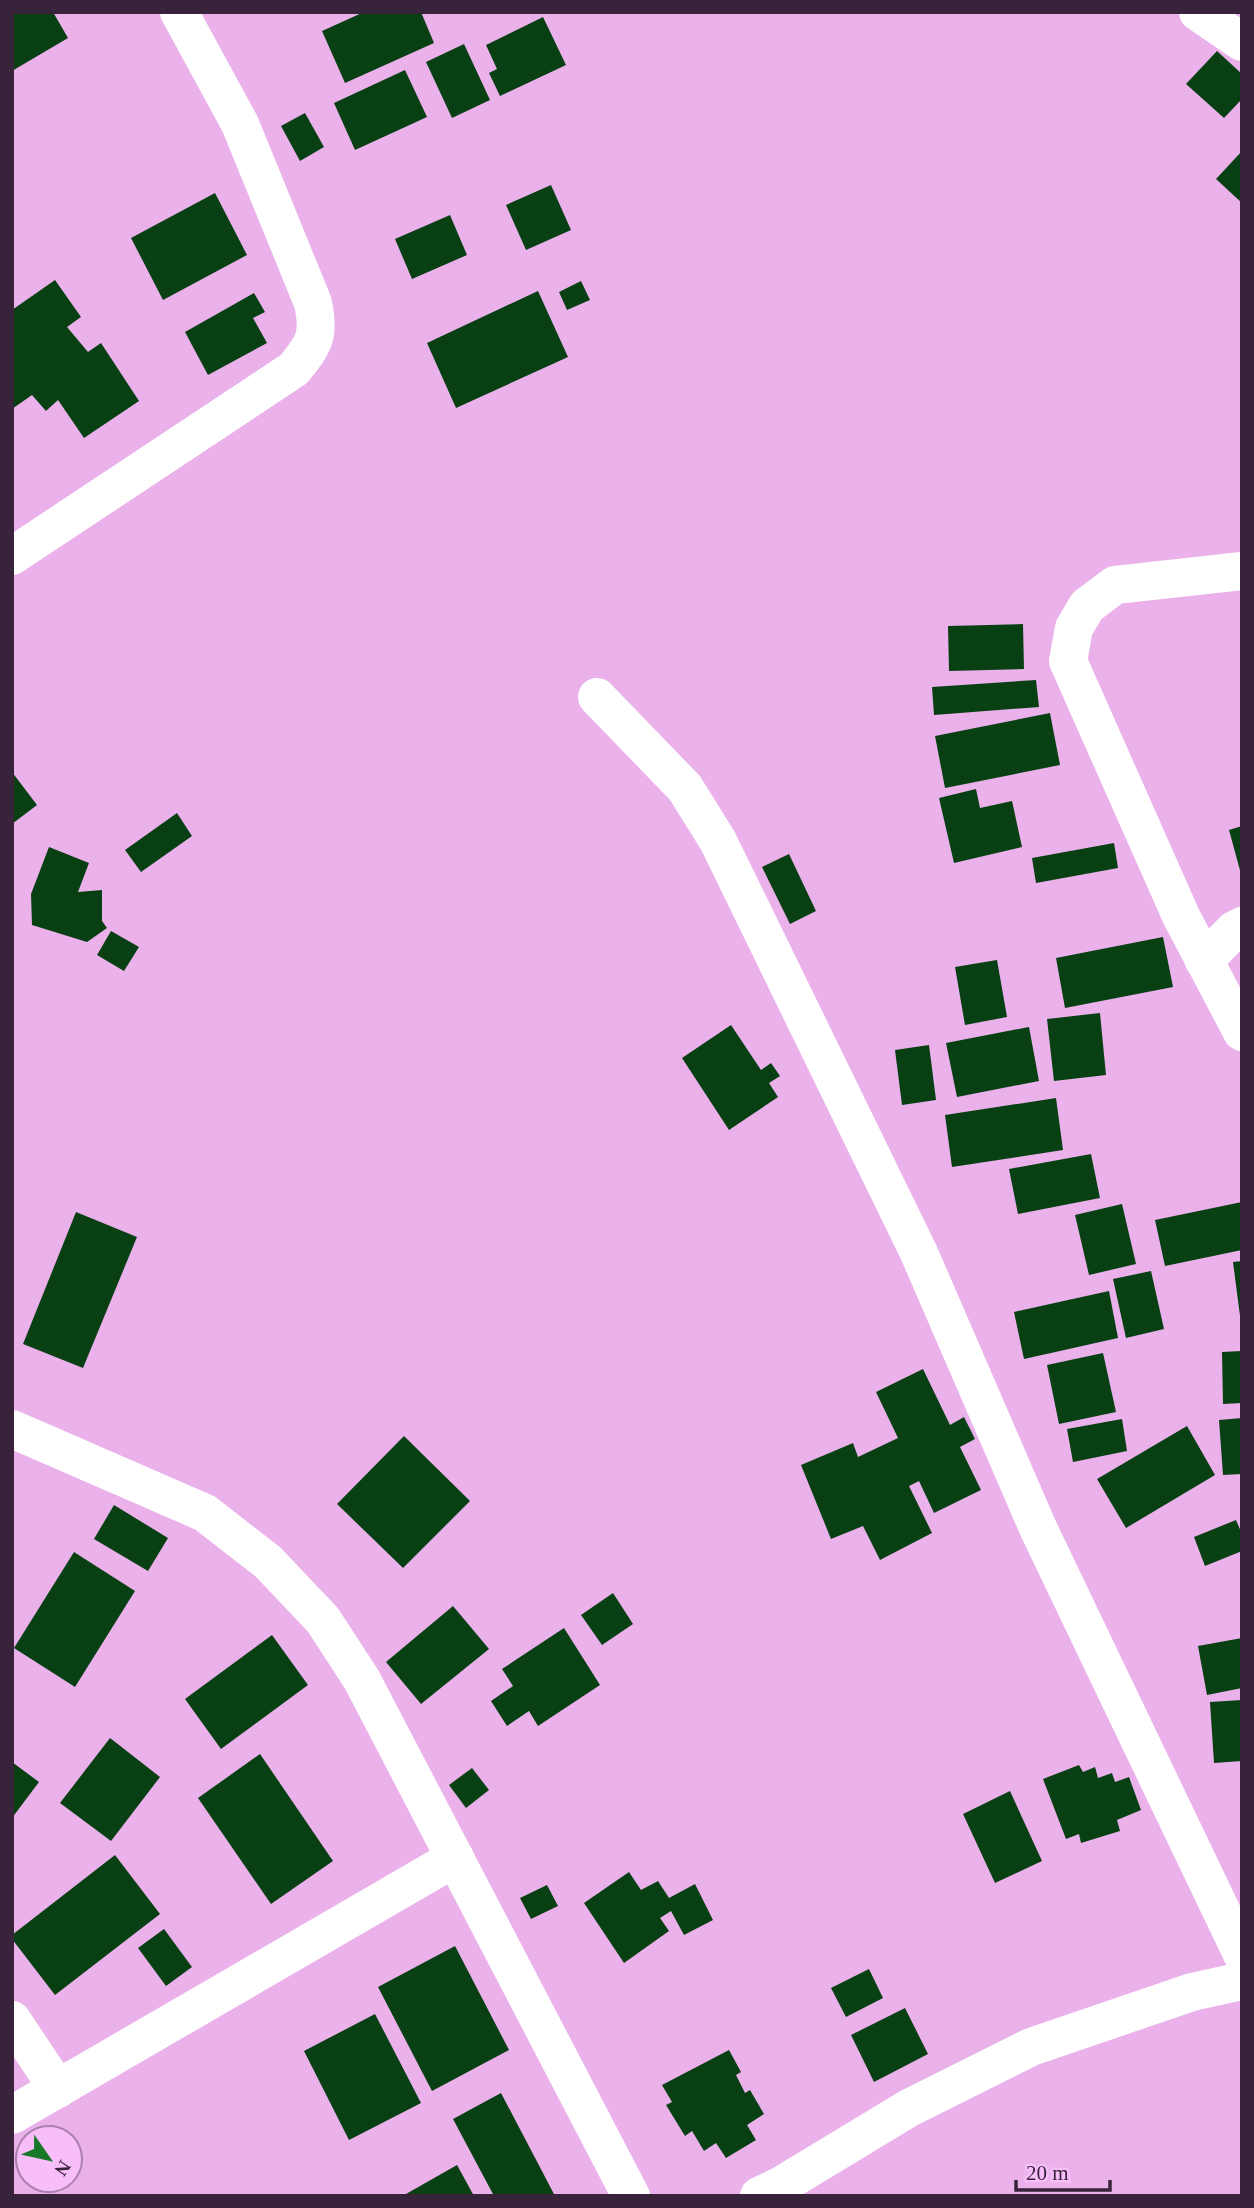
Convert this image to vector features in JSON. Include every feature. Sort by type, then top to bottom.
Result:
[{"type":"street","points":[[12,556],[294,369],[313,345],[317,323],[313,303],[240,124],[179,12]]},
{"type":"street","points":[[1198,12],[1242,43]]},
{"type":"street","points":[[1242,571],[1115,585],[1087,606],[1074,628],[1068,662],[1170,892],[1242,1032]]},
{"type":"street","points":[[597,697],[685,788],[718,841],[919,1253],[1038,1528],[1242,1954]]},
{"type":"street","points":[[1204,961],[1234,930],[1242,926]]},
{"type":"street","points":[[12,1429],[205,1513],[268,1562],[323,1620],[362,1680],[631,2196]]},
{"type":"street","points":[[12,2115],[455,1858]]},
{"type":"street","points":[[775,2193],[909,2108],[1031,2047],[1192,1992],[1242,1981]]},
{"type":"street","points":[[12,2020],[58,2089]]},
{"type":"building","points":[[12,12],[53,12],[68,38],[12,71]]},
{"type":"building","points":[[364,12],[421,12],[434,43],[345,83],[322,31]]},
{"type":"building","points":[[543,17],[566,65],[500,96],[489,73],[497,69],[486,45]]},
{"type":"building","points":[[464,44],[490,100],[452,118],[426,62]]},
{"type":"building","points":[[1217,51],[1242,74],[1242,99],[1224,118],[1186,84]]},
{"type":"building","points":[[405,70],[427,117],[355,150],[334,103]]},
{"type":"building","points":[[305,113],[324,147],[300,161],[281,126]]},
{"type":"building","points":[[1242,151],[1242,203],[1216,179]]},
{"type":"building","points":[[551,185],[571,230],[526,250],[506,205]]},
{"type":"building","points":[[215,193],[247,255],[163,300],[131,238]]},
{"type":"building","points":[[450,215],[467,255],[412,279],[395,239]]},
{"type":"building","points":[[55,280],[81,317],[67,327],[88,352],[101,343],[139,401],[84,438],[58,400],[46,411],[32,395],[12,409],[12,310]]},
{"type":"building","points":[[581,281],[590,300],[567,310],[559,292]]},
{"type":"building","points":[[538,291],[568,357],[456,408],[427,343]]},
{"type":"building","points":[[254,293],[265,312],[253,318],[267,343],[208,375],[185,332]]},
{"type":"building","points":[[1023,624],[1024,669],[949,671],[948,626]]},
{"type":"building","points":[[1036,680],[1039,707],[934,715],[932,687]]},
{"type":"building","points":[[1050,713],[1060,765],[945,788],[935,736]]},
{"type":"building","points":[[12,772],[37,805],[12,824]]},
{"type":"building","points":[[976,789],[980,808],[1012,801],[1022,847],[954,863],[939,798]]},
{"type":"building","points":[[177,813],[192,836],[141,872],[125,850]]},
{"type":"building","points":[[1242,826],[1242,874],[1241,874],[1229,830]]},
{"type":"building","points":[[1114,843],[1118,868],[1036,883],[1032,858]]},
{"type":"building","points":[[49,847],[89,863],[78,892],[102,890],[102,921],[107,928],[87,942],[32,925],[31,894]]},
{"type":"building","points":[[789,854],[816,911],[790,924],[762,867]]},
{"type":"building","points":[[111,931],[139,947],[124,971],[97,955]]},
{"type":"building","points":[[1163,937],[1173,987],[1065,1008],[1056,958]]},
{"type":"building","points":[[997,960],[1007,1017],[965,1025],[955,967]]},
{"type":"building","points":[[1100,1013],[1106,1075],[1054,1081],[1047,1019]]},
{"type":"building","points":[[731,1025],[761,1070],[771,1063],[780,1076],[769,1083],[778,1097],[729,1130],[682,1058]]},
{"type":"building","points":[[1029,1027],[1039,1081],[957,1097],[946,1043]]},
{"type":"building","points":[[929,1045],[936,1100],[902,1105],[895,1050]]},
{"type":"building","points":[[1056,1098],[1063,1150],[952,1167],[945,1115]]},
{"type":"building","points":[[1091,1154],[1100,1198],[1018,1214],[1009,1169]]},
{"type":"building","points":[[1242,1202],[1242,1250],[1165,1266],[1155,1220]]},
{"type":"building","points":[[1122,1204],[1136,1264],[1089,1275],[1075,1215]]},
{"type":"building","points":[[76,1212],[137,1237],[83,1368],[23,1344]]},
{"type":"building","points":[[1242,1261],[1242,1316],[1240,1316],[1233,1262]]},
{"type":"building","points":[[1151,1271],[1164,1329],[1126,1338],[1113,1279]]},
{"type":"building","points":[[1109,1291],[1118,1338],[1024,1359],[1014,1312]]},
{"type":"building","points":[[1242,1351],[1242,1403],[1223,1404],[1222,1352]]},
{"type":"building","points":[[1103,1353],[1116,1412],[1059,1424],[1047,1365]]},
{"type":"building","points":[[923,1369],[950,1425],[964,1417],[975,1439],[960,1447],[981,1490],[934,1513],[919,1481],[909,1486],[932,1533],[880,1560],[863,1526],[831,1539],[801,1465],[853,1443],[858,1457],[898,1438],[876,1392]]},
{"type":"building","points":[[1242,1418],[1242,1474],[1223,1475],[1219,1420]]},
{"type":"building","points":[[1122,1419],[1127,1451],[1073,1462],[1067,1429]]},
{"type":"building","points":[[1187,1426],[1215,1475],[1126,1528],[1097,1479]]},
{"type":"building","points":[[404,1436],[470,1501],[403,1568],[337,1504]]},
{"type":"building","points":[[114,1505],[168,1538],[148,1571],[94,1539]]},
{"type":"building","points":[[1236,1520],[1242,1534],[1242,1551],[1205,1566],[1194,1537]]},
{"type":"building","points":[[74,1552],[135,1591],[75,1687],[14,1648]]},
{"type":"building","points":[[613,1593],[633,1624],[602,1645],[581,1615]]},
{"type":"building","points":[[453,1606],[489,1649],[421,1704],[386,1662]]},
{"type":"building","points":[[564,1628],[600,1685],[538,1726],[529,1711],[507,1726],[491,1701],[513,1686],[502,1669]]},
{"type":"building","points":[[272,1635],[308,1685],[221,1749],[185,1699]]},
{"type":"building","points":[[1242,1638],[1242,1688],[1207,1695],[1198,1646]]},
{"type":"building","points":[[1242,1700],[1242,1761],[1214,1763],[1210,1702]]},
{"type":"building","points":[[110,1738],[160,1777],[111,1841],[60,1803]]},
{"type":"building","points":[[260,1754],[333,1861],[271,1904],[198,1798]]},
{"type":"building","points":[[12,1762],[39,1782],[12,1818]]},
{"type":"building","points":[[1079,1765],[1083,1772],[1095,1767],[1098,1778],[1112,1773],[1115,1782],[1129,1777],[1141,1810],[1117,1820],[1120,1831],[1081,1843],[1079,1834],[1066,1839],[1043,1779]]},
{"type":"building","points":[[472,1768],[489,1790],[466,1808],[449,1785]]},
{"type":"building","points":[[1010,1791],[1042,1861],[995,1883],[963,1814]]},
{"type":"building","points":[[115,1855],[160,1914],[55,1995],[12,1939],[12,1935]]},
{"type":"building","points":[[629,1872],[641,1890],[658,1881],[669,1898],[695,1884],[713,1920],[684,1935],[671,1911],[660,1918],[669,1931],[624,1963],[584,1903]]},
{"type":"building","points":[[547,1885],[558,1906],[531,1919],[520,1898]]},
{"type":"building","points":[[164,1929],[192,1967],[166,1986],[138,1948]]},
{"type":"building","points":[[455,1946],[509,2050],[432,2091],[378,1987]]},
{"type":"building","points":[[869,1969],[883,1998],[846,2017],[831,1988]]},
{"type":"building","points":[[905,2008],[928,2054],[874,2082],[851,2035]]},
{"type":"building","points":[[375,2014],[421,2103],[349,2140],[304,2051]]},
{"type":"building","points":[[729,2050],[741,2072],[736,2075],[745,2093],[750,2090],[764,2114],[747,2125],[756,2140],[726,2158],[716,2143],[704,2151],[692,2131],[685,2136],[666,2105],[672,2102],[662,2085]]},
{"type":"building","points":[[501,2093],[555,2196],[494,2196],[453,2119]]},
{"type":"building","points":[[457,2165],[474,2196],[407,2196],[406,2194]]}]
